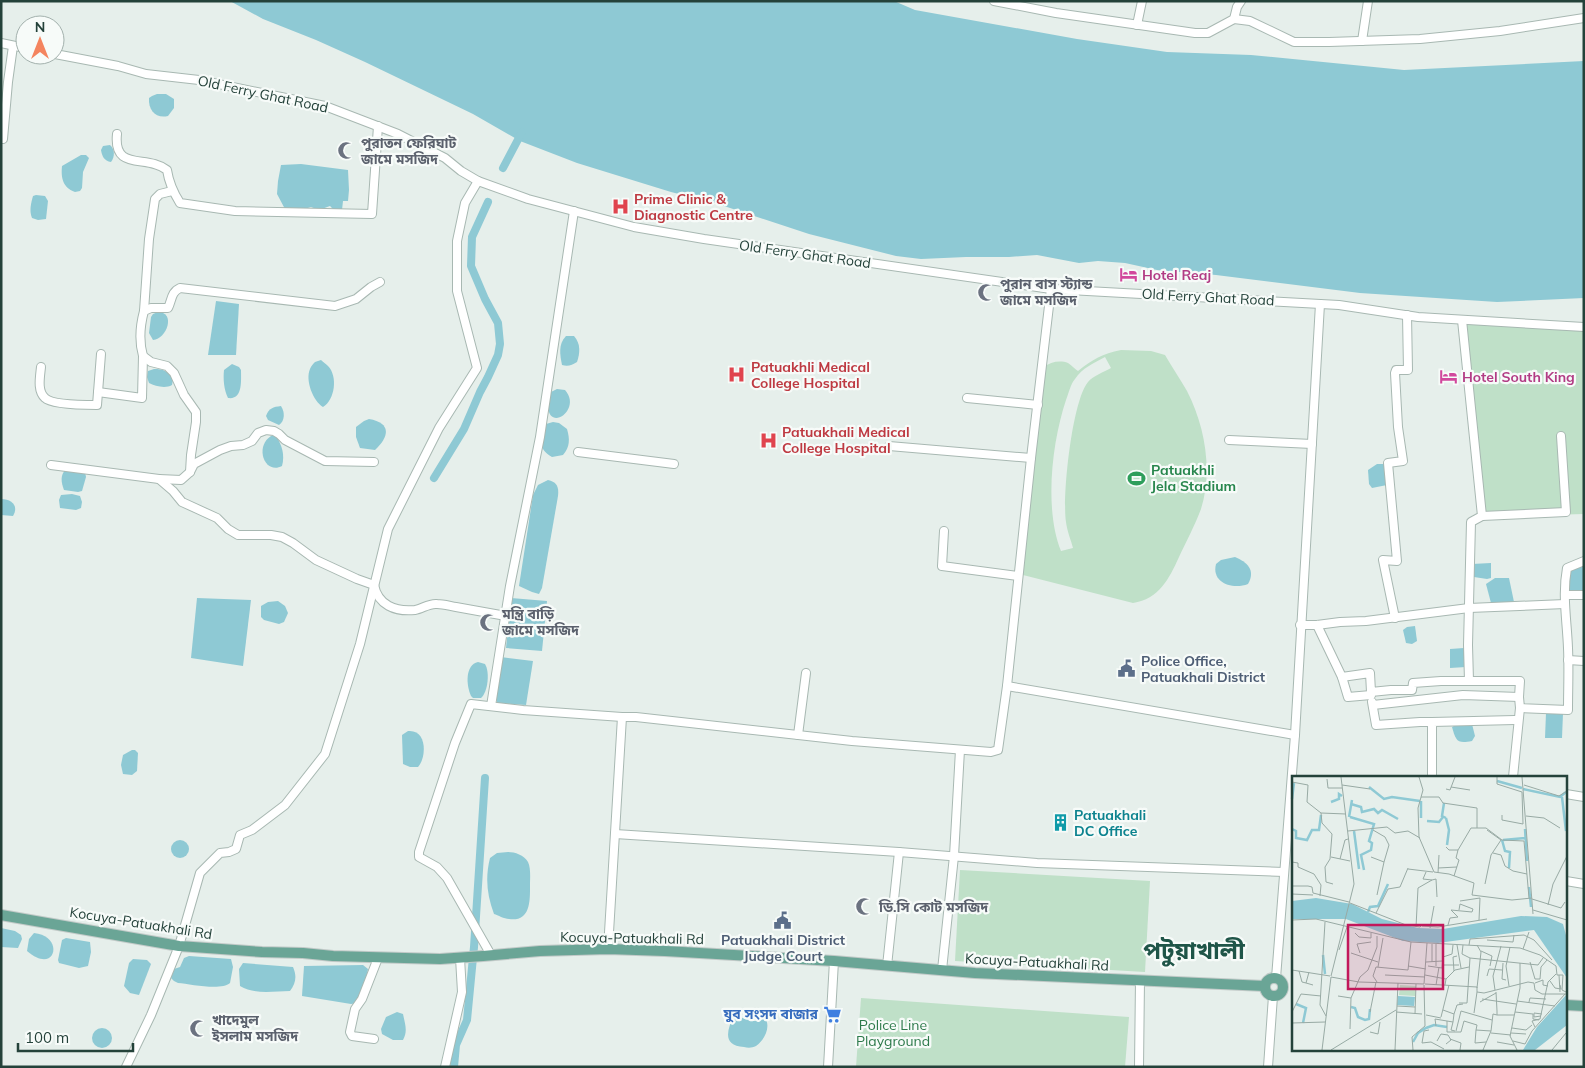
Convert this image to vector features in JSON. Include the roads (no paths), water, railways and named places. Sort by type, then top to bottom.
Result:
[{"type":"main road","name":"Kocuya-Patuakhali Rd","points":[[1,915],[179,946],[378,958],[460,958],[540,950],[608,949],[834,961],[942,970],[1265,986]]},
{"type":"main road","points":[[1276,978],[1288,989],[1277,996],[1273,996],[1266,991],[1265,986],[1271,979],[1276,978]]},
{"type":"main road","points":[[1568,1005],[1584,1006]]},
{"type":"street","points":[[994,1],[1056,13],[1195,33],[1208,33],[1234,19],[1250,21],[1294,42],[1420,39],[1500,31],[1584,18]]},
{"type":"street","points":[[1137,25],[1142,1]]},
{"type":"street","points":[[1234,19],[1237,7],[1241,1]]},
{"type":"street","points":[[1362,41],[1368,1]]},
{"type":"street","points":[[1,43],[13,46],[3,139]]},
{"type":"street","name":"Old Ferry Ghat Road","points":[[65,56],[118,66],[146,74],[199,80],[324,106],[398,134],[445,158],[461,171],[478,180],[528,199],[634,226],[704,239],[1051,289],[1320,304],[1462,320],[1584,327]]},
{"type":"street","points":[[117,134],[116,143],[121,156],[131,160],[160,164],[167,170],[172,191],[180,203],[235,211],[372,214],[378,126]]},
{"type":"street","points":[[126,1067],[151,1015],[179,946],[200,873],[220,853],[236,849],[240,835],[252,830],[285,805],[325,754],[360,644],[388,529],[440,428],[477,368],[457,291],[457,242],[465,204],[478,180]]},
{"type":"street","points":[[98,392],[142,398],[143,356],[140,345],[149,239],[156,199],[160,194],[172,191]]},
{"type":"street","points":[[491,706],[540,437],[574,211]]},
{"type":"street","points":[[144,311],[151,308],[168,308],[175,290],[180,288],[335,306],[356,299],[380,282]]},
{"type":"street","points":[[487,956],[470,917],[447,878],[437,867],[419,857],[419,852],[455,744],[471,704],[636,717],[960,750],[991,752],[998,750],[1007,686],[1051,289]]},
{"type":"street","points":[[1293,776],[1300,625],[1320,304]]},
{"type":"street","points":[[1395,618],[1384,560],[1396,561],[1388,464],[1403,461],[1398,427],[1395,373],[1396,370],[1408,370],[1407,315]]},
{"type":"street","points":[[1462,320],[1482,516]]},
{"type":"street","points":[[41,367],[40,386],[43,396],[47,400],[97,405],[101,354]]},
{"type":"street","points":[[143,356],[151,362],[167,366],[174,373],[184,395],[196,412],[190,472]]},
{"type":"street","points":[[967,398],[1038,405]]},
{"type":"street","points":[[51,465],[159,479],[181,480],[190,472],[194,464],[199,461],[220,450],[252,441],[258,433],[266,430],[274,431],[285,440],[324,461],[374,462]]},
{"type":"street","points":[[1469,681],[1471,522],[1482,516],[1566,512],[1561,436]]},
{"type":"street","points":[[1229,440],[1312,444]]},
{"type":"street","points":[[889,446],[1031,458]]},
{"type":"street","points":[[578,452],[674,464]]},
{"type":"street","points":[[159,479],[182,502],[217,518],[228,529],[238,535],[282,537],[316,560],[374,585]]},
{"type":"street","points":[[944,531],[942,566],[1018,576]]},
{"type":"street","points":[[1520,708],[1568,710],[1565,578],[1568,568],[1584,561]]},
{"type":"street","points":[[374,585],[375,594],[383,604],[391,608],[416,610],[424,606],[436,604],[506,616]]},
{"type":"street","points":[[1565,595],[1584,595]]},
{"type":"street","points":[[1300,625],[1366,622],[1469,608],[1565,604]]},
{"type":"street","points":[[1317,625],[1342,677],[1348,697],[1391,690],[1412,690],[1413,683],[1520,681],[1520,708],[1513,776]]},
{"type":"street","points":[[1568,660],[1584,661]]},
{"type":"street","points":[[798,735],[806,673]]},
{"type":"street","points":[[1342,677],[1370,673],[1376,726],[1420,722],[1515,720]]},
{"type":"street","points":[[1007,686],[1295,735]]},
{"type":"street","points":[[1373,705],[1463,695],[1519,697]]},
{"type":"street","points":[[608,949],[622,717]]},
{"type":"street","points":[[1432,722],[1432,776]]},
{"type":"street","points":[[942,970],[954,856],[960,750]]},
{"type":"street","points":[[1568,794],[1584,797]]},
{"type":"street","points":[[1276,978],[1284,872],[1290,841],[1292,799]]},
{"type":"street","points":[[615,834],[899,852],[1036,863],[1284,872]]},
{"type":"street","points":[[887,966],[899,852]]},
{"type":"street","points":[[1568,881],[1584,884]]},
{"type":"street","points":[[374,1039],[352,1036],[350,1032],[355,1008],[362,999],[378,958]]},
{"type":"street","points":[[445,1067],[462,992],[460,958]]},
{"type":"street","points":[[828,1067],[834,961]]},
{"type":"street","points":[[1139,1067],[1140,980]]},
{"type":"street","points":[[1268,1067],[1273,996]]},
{"type":"water","points":[[230,1],[894,1],[915,10],[1077,39],[1167,52],[1251,55],[1404,70],[1584,61],[1584,298],[1497,302],[1360,293],[1216,275],[1157,270],[1125,263],[1098,261],[1079,263],[1037,255],[921,259],[896,256],[809,234],[715,203],[671,192],[577,163],[520,141],[473,114],[365,62],[263,19]]},
{"type":"water","points":[[157,94],[166,94],[174,99],[174,108],[168,116],[156,115],[151,110],[149,98]]},
{"type":"water","points":[[110,145],[114,153],[111,162],[104,158],[101,150],[103,146]]},
{"type":"water","points":[[81,155],[86,155],[89,158],[83,172],[82,188],[80,191],[75,192],[67,187],[63,181],[62,166]]},
{"type":"water","points":[[301,164],[348,170],[348,201],[343,201],[342,210],[335,211],[330,206],[319,210],[311,207],[301,210],[285,209],[277,194],[281,165]]},
{"type":"water","points":[[33,196],[45,196],[48,201],[46,219],[38,220],[32,218],[31,204]]},
{"type":"water","points":[[216,301],[239,304],[236,355],[208,355]]},
{"type":"water","points":[[158,312],[164,313],[167,316],[168,326],[158,339],[153,340],[149,333],[151,317]]},
{"type":"water","points":[[566,336],[574,336],[578,342],[579,355],[577,362],[566,366],[562,365],[560,350],[563,339]]},
{"type":"water","points":[[321,360],[331,370],[334,382],[330,399],[323,407],[316,400],[309,384],[311,366]]},
{"type":"water","points":[[232,364],[241,370],[241,384],[239,393],[233,398],[228,398],[224,384],[224,370]]},
{"type":"water","points":[[154,369],[163,370],[168,373],[173,380],[172,385],[163,387],[149,383],[148,371]]},
{"type":"water","points":[[557,389],[565,390],[570,404],[564,415],[554,418],[550,414],[548,399],[551,392]]},
{"type":"water","points":[[281,406],[284,416],[281,423],[279,425],[268,420],[267,413],[274,407]]},
{"type":"water","points":[[369,419],[382,424],[386,431],[383,440],[375,450],[360,448],[356,437],[356,427]]},
{"type":"water","points":[[559,423],[567,429],[569,440],[563,455],[552,457],[542,447],[542,439],[546,424]]},
{"type":"water","points":[[271,436],[276,436],[283,454],[282,466],[276,468],[271,467],[267,463],[263,453],[263,447]]},
{"type":"water","points":[[1377,464],[1386,464],[1387,485],[1372,488],[1369,484],[1368,470]]},
{"type":"water","points":[[66,469],[85,472],[86,477],[82,491],[64,490],[62,479]]},
{"type":"water","points":[[548,480],[557,485],[558,496],[542,588],[539,594],[519,586],[533,495],[538,485]]},
{"type":"water","points":[[72,494],[80,496],[81,508],[76,510],[60,508],[59,500],[61,495]]},
{"type":"water","points":[[1,499],[8,500],[15,506],[13,516],[1,515]]},
{"type":"water","points":[[1235,557],[1243,561],[1251,571],[1248,584],[1242,586],[1230,585],[1224,583],[1217,576],[1215,571],[1216,564],[1221,560]]},
{"type":"water","points":[[1491,563],[1491,578],[1474,577],[1472,564]]},
{"type":"water","points":[[1584,565],[1584,592],[1569,592],[1567,579],[1570,568]]},
{"type":"water","points":[[1495,578],[1509,578],[1514,602],[1491,603],[1486,584]]},
{"type":"water","points":[[197,598],[251,600],[243,666],[191,658]]},
{"type":"water","points":[[511,598],[547,601],[542,651],[506,648]]},
{"type":"water","points":[[278,601],[285,606],[288,613],[284,622],[279,624],[264,620],[261,617],[261,606],[268,602]]},
{"type":"water","points":[[1415,626],[1417,641],[1412,644],[1406,643],[1403,630],[1407,627]]},
{"type":"water","points":[[1464,648],[1466,667],[1450,668],[1450,649]]},
{"type":"water","points":[[501,657],[533,661],[526,705],[497,703],[497,684]]},
{"type":"water","points":[[478,662],[485,664],[487,668],[488,682],[481,698],[473,698],[469,692],[468,676],[471,667]]},
{"type":"water","points":[[1546,713],[1563,713],[1562,738],[1545,738]]},
{"type":"water","points":[[1458,724],[1472,724],[1475,736],[1472,741],[1460,742],[1456,738],[1452,727]]},
{"type":"water","points":[[408,731],[419,734],[424,745],[423,757],[418,767],[410,767],[403,764],[402,735]]},
{"type":"water","points":[[132,750],[138,753],[137,771],[132,775],[123,774],[121,765],[123,755]]},
{"type":"water","points":[[180,840],[186,843],[189,849],[186,855],[180,858],[174,855],[171,849],[174,843]]},
{"type":"water","points":[[508,852],[522,856],[530,867],[528,909],[522,917],[516,919],[507,919],[494,914],[488,886],[490,858],[497,853]]},
{"type":"water","points":[[1,928],[15,931],[21,935],[22,939],[18,948],[1,947]]},
{"type":"water","points":[[34,933],[44,936],[50,941],[53,952],[50,957],[45,959],[37,958],[27,951],[29,939]]},
{"type":"water","points":[[66,938],[90,942],[91,952],[88,966],[79,968],[59,963],[62,940]]},
{"type":"water","points":[[189,956],[231,959],[233,967],[230,983],[220,987],[213,987],[174,981],[171,978],[174,969],[180,967],[184,958]]},
{"type":"water","points":[[133,959],[147,960],[151,964],[139,995],[130,993],[124,986],[129,963]]},
{"type":"water","points":[[243,963],[293,967],[295,973],[294,985],[290,991],[265,992],[246,989],[240,986],[239,969]]},
{"type":"water","points":[[363,965],[368,969],[358,1003],[351,1004],[302,996],[304,966]]},
{"type":"water","points":[[397,1012],[403,1014],[405,1021],[406,1030],[403,1040],[393,1040],[382,1034],[381,1029],[386,1017]]},
{"type":"water","points":[[734,1015],[756,1021],[763,1015],[767,1023],[767,1031],[760,1043],[748,1048],[732,1044],[729,1040],[728,1031]]},
{"type":"water","points":[[102,1028],[109,1031],[112,1038],[109,1045],[102,1048],[95,1045],[92,1038],[95,1031]]},
{"type":"waterway","points":[[503,168],[522,132]]},
{"type":"waterway","points":[[434,478],[464,429],[498,355],[500,344],[498,323],[471,266],[472,237],[488,202]]},
{"type":"waterway","points":[[454,1067],[456,1045],[467,1020],[474,947],[485,778]]},
{"type":"place","name":"পুরাতন ফেরিঘাট জামে মসজিদ","points":[[347,151]]},
{"type":"place","name":"Prime Clinic & Diagnostic Centre","points":[[620,207]]},
{"type":"place","name":"Hotel Reaj","points":[[1128,275]]},
{"type":"place","name":"পুরান বাস স্ট্যান্ড জামে মসজিদ","points":[[986,292]]},
{"type":"place","name":"Patuakhli Medical College Hospital","points":[[737,375]]},
{"type":"place","name":"Hotel South King","points":[[1448,377]]},
{"type":"place","name":"Patuakhali Medical College Hospital","points":[[768,440]]},
{"type":"place","name":"Patuakhli Jela Stadium","points":[[1137,478]]},
{"type":"place","name":"মন্ত্রি বাড়ি জামে মসজিদ","points":[[488,622]]},
{"type":"place","name":"Police Office, Patuakhali District","points":[[1127,669]]},
{"type":"place","name":"Patuakhali DC Office","points":[[1060,823]]},
{"type":"place","name":"ডি.সি কোট মসজিদ","points":[[865,907]]},
{"type":"place","name":"Patuakhali District Judge Court","points":[[783,920]]},
{"type":"place","name":"যুব সংসদ বাজার","points":[[832,1014]]},
{"type":"place","name":"খাদেমুল ইসলাম মসজিদ","points":[[198,1028]]},
{"type":"district","name":"পটুয়াখালী","points":[[1194,950]]},
{"type":"park label","name":"Police Line Playground","points":[[893,1034]]}]
